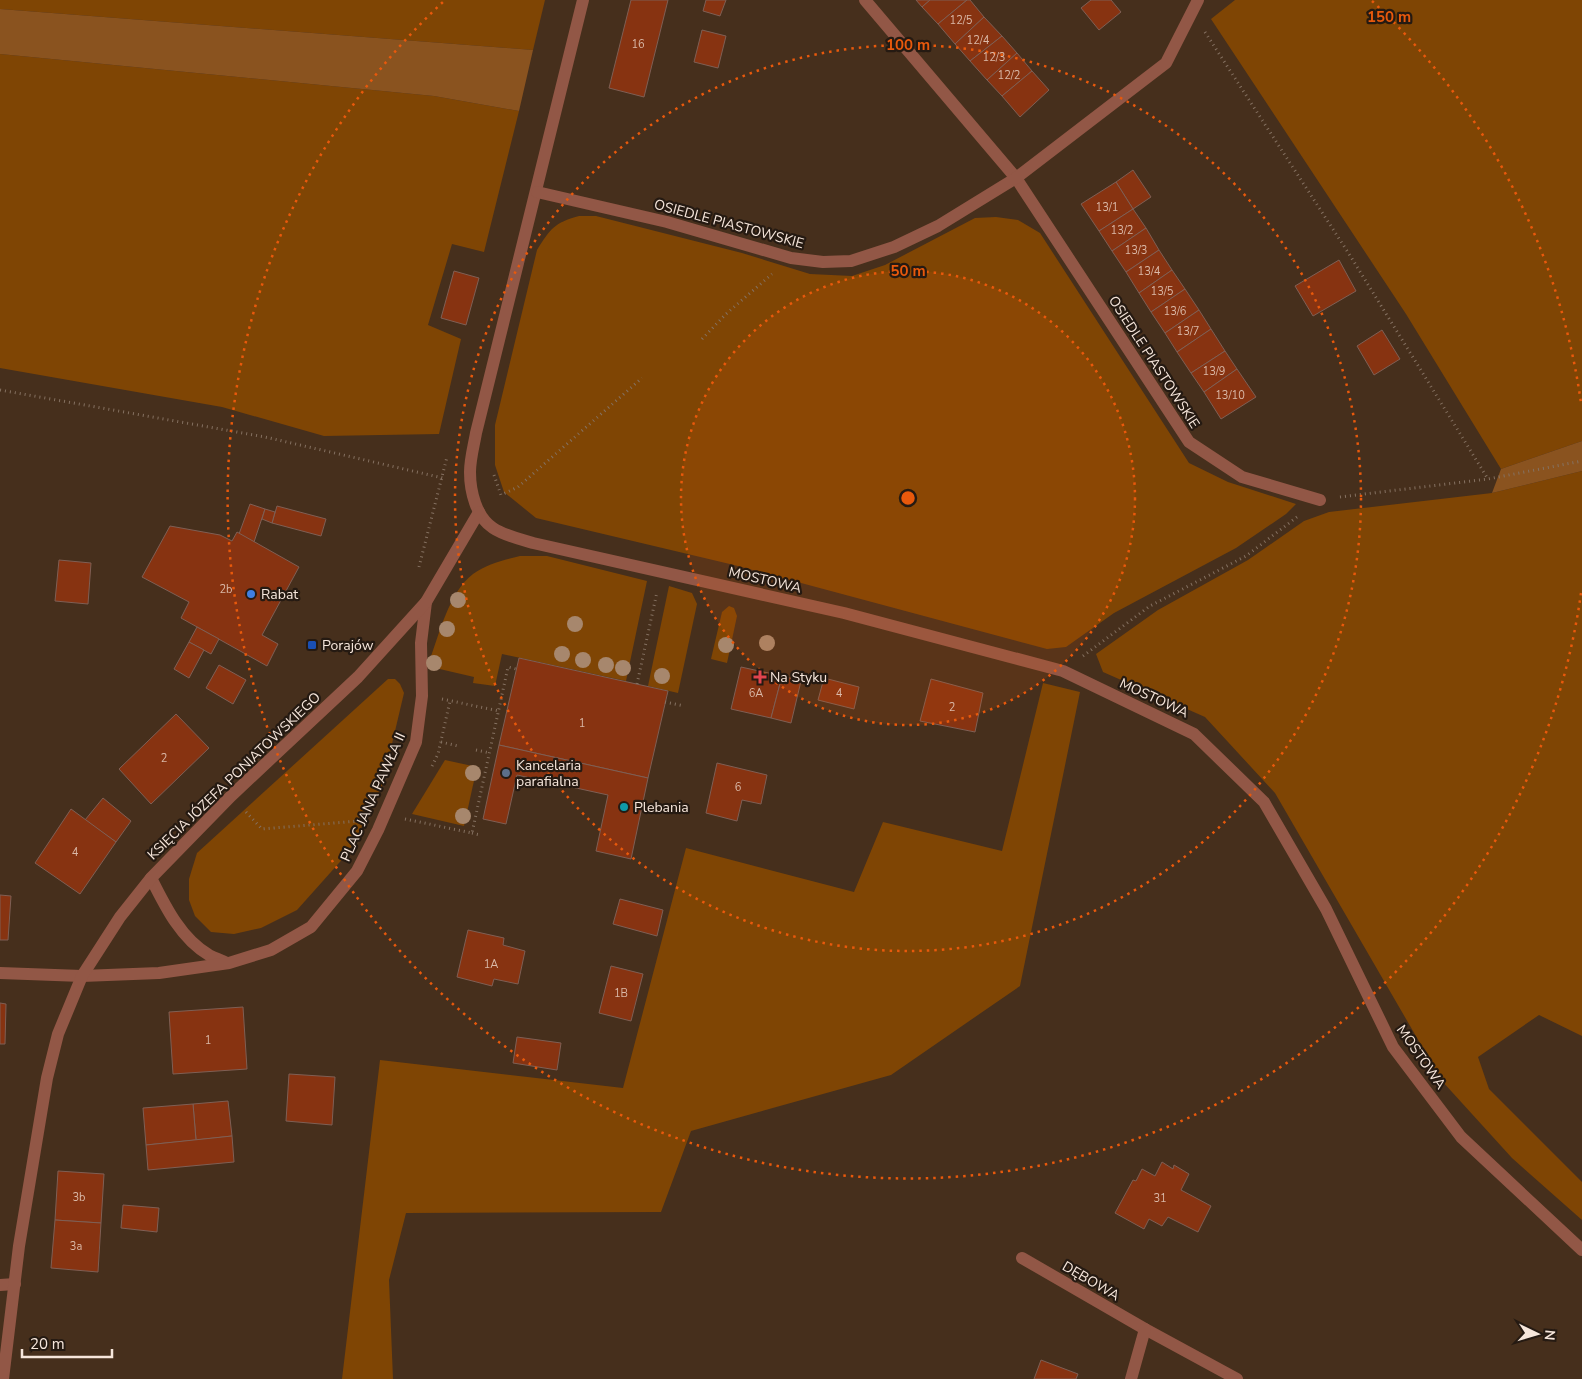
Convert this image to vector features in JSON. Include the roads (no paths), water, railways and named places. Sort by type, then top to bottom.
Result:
[{"type":"street","points":[[479,512],[472,493],[470,471],[476,433],[583,0]]},
{"type":"street","name":"OSIEDLE PIASTOWSKIE","points":[[864,0],[1016,178],[1188,442],[1242,477],[1320,500]]},
{"type":"street","points":[[1183,0],[1194,6]]},
{"type":"street","name":"OSIEDLE PIASTOWSKIE","points":[[536,192],[667,222],[791,258],[823,262],[851,261],[894,247],[938,226],[1016,178],[1166,63],[1194,6]]},
{"type":"street","name":"MOSTOWA","points":[[479,512],[491,527],[506,535],[533,543],[844,613],[1063,672],[1194,734],[1264,802],[1326,909],[1393,1047],[1461,1137],[1582,1250]]},
{"type":"street","name":"KSIĘCIA JÓZEFA PONIATOWSKIEGO","points":[[3,1379],[19,1246],[47,1078],[58,1034],[82,976],[120,917],[151,878],[231,796],[358,677],[426,602],[479,512]]},
{"type":"street","name":"PLAC JANA PAWŁA II","points":[[0,973],[82,976],[159,973],[229,963],[271,950],[311,927],[357,871],[378,830],[416,742],[422,696],[421,643],[426,602]]},
{"type":"street","points":[[151,878],[167,909],[188,938],[208,954],[229,963]]},
{"type":"street","name":"DĘBOWA","points":[[1022,1258],[1145,1329],[1237,1379]]},
{"type":"street","points":[[0,1285],[15,1284]]},
{"type":"street","points":[[1131,1379],[1145,1329]]},
{"type":"place","name":"Rabat","points":[[251,594]]},
{"type":"place","name":"Porajów","points":[[312,645]]},
{"type":"place","name":"Na Styku","points":[[760,677]]},
{"type":"place","name":"Kancelaria parafialna","points":[[506,773]]},
{"type":"place","name":"Plebania","points":[[624,807]]}]
